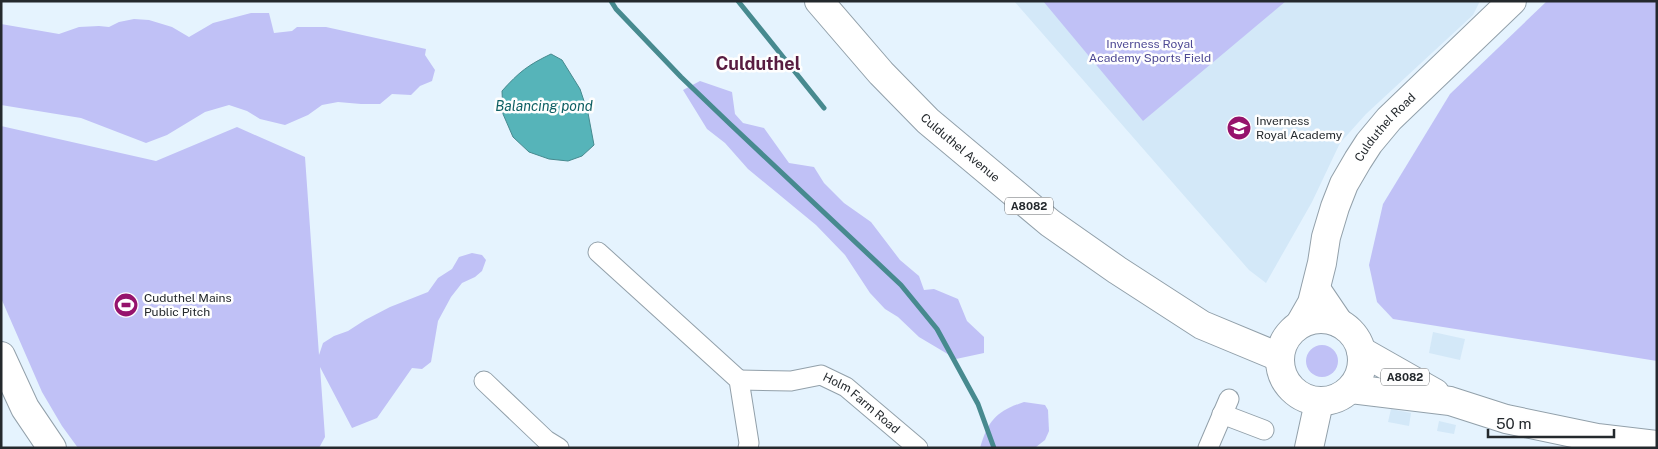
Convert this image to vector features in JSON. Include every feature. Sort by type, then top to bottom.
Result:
[{"type":"main road","name":"Culduthel Avenue","points":[[819,1],[881,73],[928,121],[1050,223],[1117,270],[1202,325],[1279,357]]},
{"type":"main road","name":"Culduthel Road","points":[[1300,324],[1312,303],[1326,236],[1335,207],[1344,184],[1369,143],[1389,119],[1512,1]]},
{"type":"main road","points":[[1316,289],[1339,323],[1352,333],[1361,352],[1361,370],[1358,379],[1351,389],[1341,397],[1319,402],[1306,399],[1289,386],[1280,367],[1279,357],[1286,338],[1300,324],[1317,319],[1339,323]]},
{"type":"main road","name":"A8082","points":[[1361,352],[1450,401]]},
{"type":"main road","points":[[1,356],[25,408],[52,448]]},
{"type":"main road","name":"A8082","points":[[1351,389],[1450,401],[1506,419],[1597,438],[1657,445]]},
{"type":"main road","points":[[1309,448],[1319,402]]},
{"type":"street","points":[[598,252],[739,380],[749,443],[748,448]]},
{"type":"street","name":"Holm Farm Road","points":[[739,380],[791,381],[821,375],[846,387],[918,448]]},
{"type":"street","points":[[484,381],[546,440],[559,448]]},
{"type":"street","points":[[1208,448],[1226,407],[1264,430]]},
{"type":"shaded area","name":"Inverness Royal Academy","points":[[1014,1],[1480,1],[1473,15],[1366,114],[1340,143],[1312,202],[1266,283],[1249,270]]},
{"type":"shaded area","points":[[1433,332],[1465,339],[1460,360],[1429,353]]},
{"type":"shaded area","points":[[1391,409],[1411,413],[1409,426],[1388,422]]},
{"type":"shaded area","points":[[1439,421],[1456,425],[1454,434],[1437,431]]},
{"type":"green space","name":"Inverness Royal Academy Sports Field","points":[[1043,1],[1286,1],[1143,121]]},
{"type":"green space","points":[[1547,1],[1657,1],[1657,361],[1393,319],[1377,302],[1369,265],[1383,204],[1450,94]]},
{"type":"green space","points":[[251,13],[269,13],[274,33],[292,31],[297,27],[326,27],[426,49],[425,55],[435,70],[432,81],[420,86],[411,95],[392,94],[380,104],[338,102],[322,105],[308,115],[285,125],[260,119],[247,111],[229,105],[205,112],[167,135],[146,143],[81,118],[1,105],[1,24],[59,34],[79,27],[109,27],[119,22],[134,19],[149,20],[172,27],[189,37],[213,23]]},
{"type":"green space","points":[[700,81],[732,92],[735,114],[743,123],[764,128],[789,163],[814,167],[824,183],[844,203],[871,222],[900,260],[919,276],[924,290],[934,289],[958,299],[967,321],[984,337],[984,353],[956,359],[919,337],[898,317],[885,309],[870,293],[845,255],[816,225],[748,169],[725,143],[707,129],[683,90]]},
{"type":"green space","points":[[1,126],[156,161],[237,127],[305,157],[319,355],[323,343],[334,336],[348,331],[390,307],[428,292],[438,278],[452,269],[459,257],[472,253],[482,255],[486,260],[482,271],[475,277],[462,283],[451,297],[438,321],[431,362],[422,369],[412,368],[377,418],[352,428],[320,367],[325,437],[319,448],[78,448],[62,426],[42,392],[1,298]]},
{"type":"green space","points":[[1322,345],[1334,349],[1338,361],[1334,373],[1322,377],[1310,373],[1306,361],[1310,349]]},
{"type":"green space","points":[[1024,402],[1045,405],[1048,410],[1049,431],[1045,440],[1036,447],[980,448],[986,430],[995,418],[1007,409]]},
{"type":"water","name":"Balancing pond","points":[[551,54],[562,60],[580,89],[588,113],[594,145],[582,156],[568,161],[549,159],[529,152],[513,137],[503,114],[502,91],[524,70]]},
{"type":"waterway","points":[[611,1],[616,9],[681,77],[901,285],[937,329],[978,404],[994,448]]},
{"type":"waterway","points":[[738,1],[824,108]]},
{"type":"place","name":"Inverness Royal Academy","points":[[1239,128]]},
{"type":"place","name":"Cuduthel Mains Public Pitch","points":[[126,305]]},
{"type":"district","name":"Culduthel","points":[[758,63]]}]
